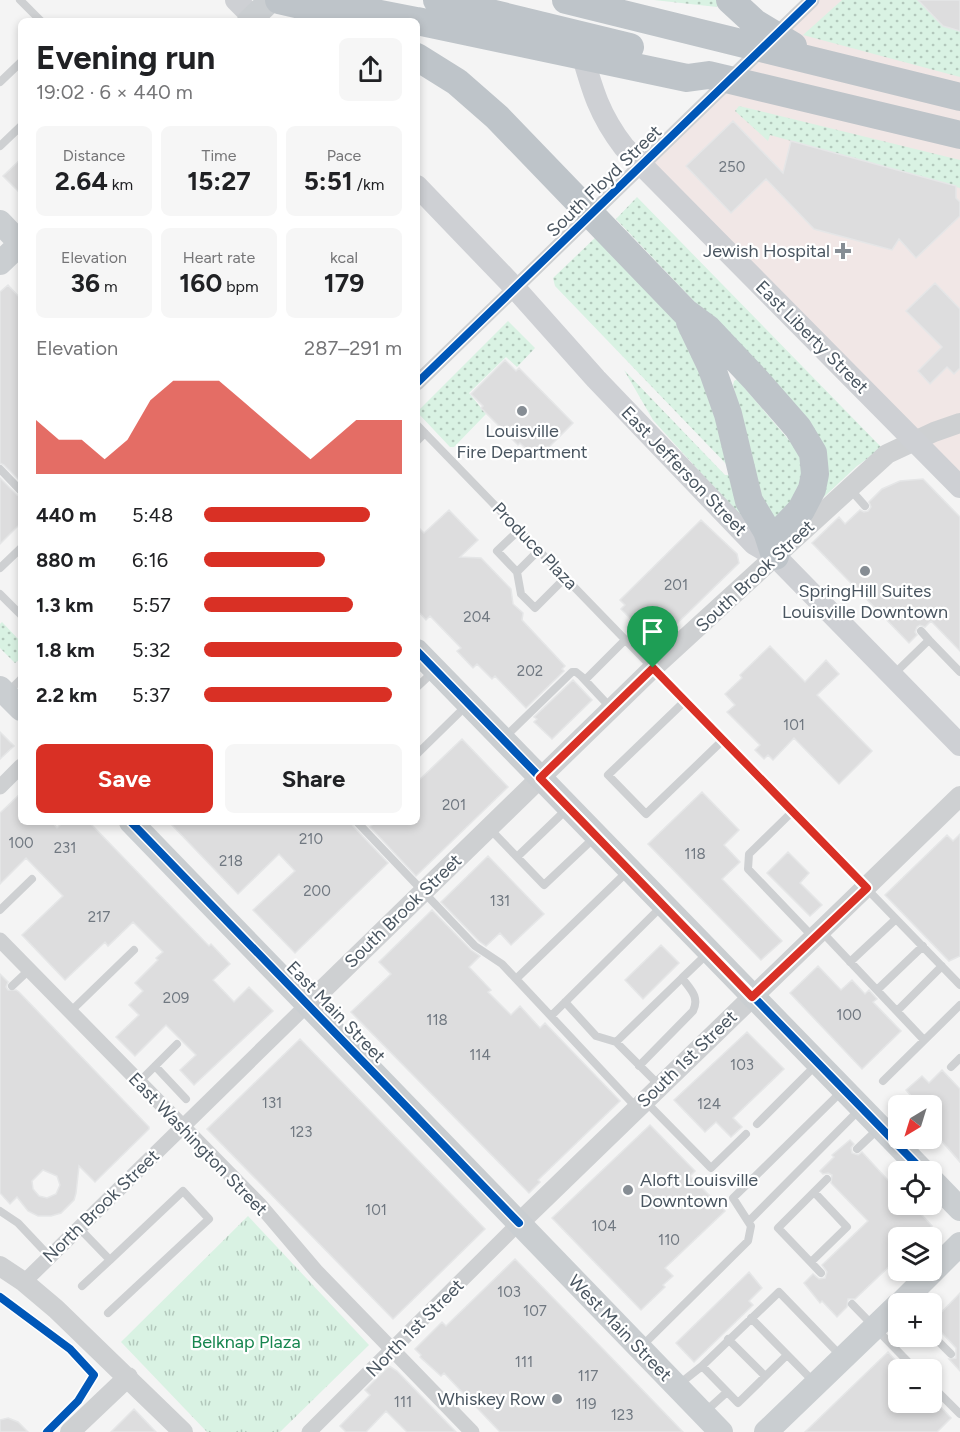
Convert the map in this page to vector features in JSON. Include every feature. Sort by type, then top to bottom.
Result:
[{"type":"highway","points":[[279,0],[323,14],[324,3],[402,18]]},
{"type":"highway","points":[[437,0],[549,38]]},
{"type":"highway","points":[[567,0],[596,8],[748,32],[818,61],[960,97]]},
{"type":"highway","points":[[730,0],[748,32]]},
{"type":"highway","points":[[420,21],[549,38],[610,51],[687,60],[710,75],[960,135]]},
{"type":"highway","points":[[420,59],[477,98],[619,241],[685,312],[708,330],[798,428],[813,453],[815,474],[812,489],[801,510],[783,529],[775,556]]},
{"type":"highway","points":[[685,312],[711,366],[728,414],[749,501],[767,531],[775,556]]},
{"type":"main road","points":[[249,15],[271,0]]},
{"type":"main road","name":"East Liberty Street","points":[[567,0],[598,106],[612,131],[642,165],[960,487]]},
{"type":"main road","name":"East Jefferson Street","points":[[420,189],[515,288],[596,379],[754,544],[775,556],[960,745]]},
{"type":"main road","points":[[0,222],[18,240]]},
{"type":"main road","points":[[0,263],[18,246]]},
{"type":"main road","points":[[420,654],[913,1161]]},
{"type":"main road","name":"East Main Street","points":[[133,825],[519,1223]]},
{"type":"main road","points":[[942,1190],[960,1209]]},
{"type":"main road","name":"West Main Street","points":[[519,1223],[721,1432]]},
{"type":"main road","points":[[911,1293],[960,1244]]},
{"type":"main road","points":[[766,1432],[888,1316]]},
{"type":"street","name":"South Floyd Street","points":[[420,380],[812,0]]},
{"type":"street","name":"South Brook Street","points":[[308,1004],[653,668],[887,454],[915,440],[960,423]]},
{"type":"street","points":[[0,787],[18,769]]},
{"type":"street","name":"South 1st Street","points":[[519,1223],[955,804]]},
{"type":"street","name":"East Washington Street","points":[[0,940],[260,1205],[317,1272],[472,1432]]},
{"type":"street","name":"North Brook Street","points":[[24,1282],[308,1004]]},
{"type":"street","name":"North 1st Street","points":[[309,1432],[519,1223]]},
{"type":"street","points":[[0,1266],[24,1282],[128,1377],[183,1432]]},
{"type":"street","points":[[70,1432],[128,1377]]},
{"type":"lane","points":[[20,0],[37,18]]},
{"type":"lane","points":[[0,82],[18,65]]},
{"type":"lane","points":[[0,146],[18,129]]},
{"type":"lane","name":"Produce Plaza","points":[[420,428],[960,985]]},
{"type":"lane","points":[[420,438],[425,433]]},
{"type":"lane","points":[[0,469],[18,488]]},
{"type":"lane","points":[[849,488],[865,506]]},
{"type":"lane","points":[[519,530],[497,551],[517,572],[521,594],[535,608],[565,578]]},
{"type":"lane","points":[[517,572],[539,550]]},
{"type":"lane","points":[[0,568],[18,551]]},
{"type":"lane","points":[[0,594],[18,612]]},
{"type":"lane","points":[[14,608],[18,605]]},
{"type":"lane","points":[[921,631],[960,672]]},
{"type":"lane","points":[[585,680],[625,640]]},
{"type":"lane","points":[[893,675],[929,640]]},
{"type":"lane","points":[[420,684],[435,670]]},
{"type":"lane","points":[[502,739],[572,672],[576,672],[585,680],[611,708]]},
{"type":"lane","points":[[685,701],[608,775],[646,814],[723,740]]},
{"type":"lane","points":[[420,751],[468,704]]},
{"type":"lane","points":[[517,857],[569,807]]},
{"type":"lane","points":[[792,812],[749,854],[748,869],[850,962],[924,1040]]},
{"type":"lane","points":[[360,825],[475,946],[502,964],[641,1105],[711,1168],[746,1134]]},
{"type":"lane","points":[[489,827],[544,885],[596,836]]},
{"type":"lane","points":[[516,979],[629,870]]},
{"type":"lane","points":[[0,910],[32,879]]},
{"type":"lane","points":[[551,1016],[663,905]]},
{"type":"lane","points":[[850,962],[896,919]]},
{"type":"lane","points":[[877,990],[922,946]]},
{"type":"lane","points":[[70,1012],[134,950]]},
{"type":"lane","points":[[616,1042],[709,952]]},
{"type":"lane","points":[[897,1011],[942,966]]},
{"type":"lane","points":[[12,986],[29,970]]},
{"type":"lane","points":[[639,1066],[696,1007],[694,993],[682,978]]},
{"type":"lane","points":[[565,1002],[596,1036],[616,1042],[660,1086]]},
{"type":"lane","points":[[883,1081],[960,1005]]},
{"type":"lane","points":[[139,1082],[177,1044]]},
{"type":"lane","points":[[951,1068],[960,1058]]},
{"type":"lane","points":[[757,1124],[818,1063]]},
{"type":"lane","points":[[155,1066],[186,1099]]},
{"type":"lane","points":[[640,1348],[748,1241],[751,1226],[733,1198],[843,1090]]},
{"type":"lane","points":[[749,1221],[861,1108]]},
{"type":"lane","points":[[857,1149],[880,1127]]},
{"type":"lane","points":[[821,1273],[777,1228],[827,1179]]},
{"type":"lane","points":[[82,1286],[183,1191],[209,1219],[108,1313]]},
{"type":"lane","points":[[811,1262],[847,1227],[814,1192]]},
{"type":"lane","points":[[0,1211],[18,1223],[50,1257]]},
{"type":"lane","points":[[79,1228],[110,1260]]},
{"type":"lane","points":[[677,1386],[702,1366],[779,1292],[844,1358]]},
{"type":"lane","points":[[852,1304],[905,1359]]},
{"type":"lane","points":[[751,1318],[816,1384]]},
{"type":"lane","points":[[728,1339],[765,1376]]},
{"type":"lane","points":[[942,1345],[951,1354]]},
{"type":"lane","points":[[702,1366],[738,1403],[787,1354]]},
{"type":"lane","points":[[703,1414],[727,1392]]},
{"type":"lane","points":[[942,1396],[960,1414]]},
{"type":"shaded area","name":"Jewish Hospital","points":[[812,0],[960,0],[960,488],[642,165]]},
{"type":"green space","points":[[654,0],[716,0],[718,4],[717,7]]},
{"type":"green space","points":[[842,0],[918,0],[960,31],[960,77],[803,35]]},
{"type":"green space","points":[[739,106],[960,160],[960,188],[770,135],[768,141],[735,111]]},
{"type":"green space","points":[[637,197],[882,448],[857,466],[809,511],[800,413],[616,219]]},
{"type":"green space","points":[[597,236],[680,326],[710,391],[730,468],[555,286],[553,278]]},
{"type":"green space","points":[[508,321],[535,348],[517,367],[506,357],[469,393],[486,414],[454,447],[450,447],[420,415],[420,409]]},
{"type":"green space","points":[[624,370],[725,475],[731,475],[748,525],[653,420]]},
{"type":"green space","points":[[737,379],[799,452],[807,475],[778,522],[765,510],[733,385]]},
{"type":"green space","points":[[2,622],[18,639],[18,661],[15,663],[0,648],[0,624]]},
{"type":"green space","name":"Belknap Plaza","points":[[248,1216],[369,1345],[280,1432],[207,1432],[121,1342]]},
{"type":"building","points":[[918,0],[960,0],[960,31],[943,26]]},
{"type":"building","points":[[733,121],[783,173],[791,141],[956,186],[956,198],[960,202],[960,216],[916,258],[899,239],[892,250],[814,229],[766,179],[731,213],[686,166]]},
{"type":"building","points":[[18,162],[18,191],[3,176]]},
{"type":"building","points":[[935,283],[960,309],[960,368],[954,374],[947,367],[930,384],[918,371],[942,347],[906,311]]},
{"type":"building","points":[[8,285],[18,296],[18,479],[0,463],[0,292]]},
{"type":"building","name":"Louisville Fire Department","points":[[505,360],[516,371],[519,368],[573,423],[537,459],[520,443],[518,445],[481,408],[483,406],[471,394]]},
{"type":"building","points":[[0,478],[18,496],[18,526],[0,544]]},
{"type":"building","points":[[923,479],[960,517],[960,651],[931,621],[925,627],[920,625],[917,627],[915,632],[917,635],[909,643],[812,543],[839,517],[845,524],[860,510],[868,511],[871,507],[869,502],[882,489],[900,481]]},
{"type":"building","points":[[449,510],[478,540],[460,557],[481,558],[511,589],[513,604],[523,613],[522,620],[565,666],[562,669],[564,671],[526,708],[495,676],[492,679],[477,664],[473,668],[457,651],[461,648],[430,616],[426,620],[420,613],[420,529],[424,533]]},
{"type":"building","points":[[701,520],[737,554],[739,563],[660,640],[657,638],[653,642],[621,609],[625,605],[620,600]]},
{"type":"building","points":[[770,646],[805,682],[826,660],[839,674],[817,695],[872,751],[839,784],[794,738],[773,760],[768,755],[764,759],[755,750],[760,745],[727,712],[735,705],[725,694],[742,678],[740,675]]},
{"type":"building","points":[[573,680],[592,700],[552,739],[534,722],[537,719],[534,717]]},
{"type":"building","points":[[0,732],[14,746],[0,759]]},
{"type":"building","points":[[462,739],[508,787],[416,876],[370,827],[372,825],[420,825],[420,779]]},
{"type":"building","points":[[702,792],[739,830],[724,845],[740,862],[722,879],[782,941],[761,960],[648,844]]},
{"type":"building","points":[[18,796],[18,825],[54,825],[57,828],[60,825],[92,825],[209,946],[211,944],[230,964],[213,980],[234,1002],[249,987],[273,1011],[194,1085],[180,1070],[196,1055],[166,1025],[135,1056],[116,1037],[139,1015],[129,1005],[143,991],[135,983],[163,952],[133,922],[108,946],[105,942],[65,980],[22,935],[63,896],[26,858],[0,884],[0,813]]},
{"type":"building","points":[[172,825],[352,825],[388,863],[295,953],[253,910],[295,871],[279,854],[238,894]]},
{"type":"building","points":[[960,834],[960,956],[949,961],[885,895],[947,835],[953,841]]},
{"type":"building","points":[[788,852],[809,873],[800,883],[822,905],[810,916],[767,873]]},
{"type":"building","points":[[488,856],[544,914],[511,945],[500,933],[486,946],[441,902]]},
{"type":"building","points":[[432,910],[471,950],[480,956],[469,967],[491,990],[488,992],[511,1015],[520,1006],[540,1028],[545,1023],[620,1101],[538,1180],[540,1182],[529,1193],[351,1012],[391,974],[379,962]]},
{"type":"building","points":[[661,945],[679,963],[643,999],[625,980]]},
{"type":"building","points":[[818,966],[841,990],[852,980],[865,994],[869,990],[877,999],[873,1002],[901,1031],[862,1069],[790,993]]},
{"type":"building","points":[[0,974],[8,982],[6,987],[8,990],[19,992],[149,1129],[95,1182],[79,1166],[74,1200],[61,1213],[38,1216],[28,1211],[17,1197],[10,1204],[0,1193]],"holes":[[[43,1170],[57,1176],[60,1185],[56,1194],[47,1198],[39,1196],[33,1189],[32,1181]]]},
{"type":"building","points":[[747,1032],[784,1069],[733,1118],[742,1127],[731,1137],[716,1122],[705,1132],[674,1100]]},
{"type":"building","points":[[300,1039],[485,1229],[393,1319],[207,1129]]},
{"type":"building","points":[[942,1070],[960,1089],[960,1162],[942,1141],[942,1095],[910,1095],[906,1090],[922,1076],[929,1083]]},
{"type":"building","points":[[650,1125],[695,1171],[690,1176],[725,1211],[665,1268],[673,1276],[641,1310],[552,1218]]},
{"type":"building","points":[[850,1140],[854,1144],[851,1148],[852,1153],[858,1155],[862,1152],[888,1180],[888,1215],[922,1215],[932,1226],[888,1227],[888,1268],[855,1299],[848,1299],[847,1307],[837,1317],[822,1301],[820,1303],[804,1283],[813,1274],[819,1279],[825,1278],[827,1272],[822,1265],[868,1221],[831,1183],[832,1175],[823,1174],[820,1171],[834,1157],[832,1155]]},
{"type":"building","points":[[515,1259],[683,1432],[500,1432],[444,1373],[441,1376],[420,1357],[421,1355],[415,1349],[442,1322],[446,1326]]},
{"type":"building","points":[[749,1272],[762,1288],[749,1301],[753,1305],[694,1362],[676,1343]]},
{"type":"building","points":[[960,1293],[960,1371],[949,1359],[956,1358],[956,1348],[942,1333],[942,1312]]},
{"type":"building","points":[[888,1352],[894,1359],[888,1359],[888,1413],[942,1413],[942,1408],[951,1418],[937,1432],[805,1432]]},
{"type":"building","points":[[389,1366],[397,1371],[456,1432],[407,1432],[386,1411],[366,1432],[346,1432],[340,1426],[370,1395],[365,1390]]},
{"type":"building","points":[[134,1409],[156,1432],[111,1432]]},
{"type":"building","points":[[8,1418],[18,1422],[28,1432],[0,1432],[0,1420]]},
{"type":"cycle path","points":[[420,380],[812,0]]},
{"type":"cycle path","points":[[420,654],[913,1161]]},
{"type":"cycle path","points":[[134,825],[519,1223]]},
{"type":"cycle path","points":[[0,1297],[70,1349],[94,1375],[78,1401],[47,1432]]},
{"type":"place","name":"Jewish Hospital","points":[[843,251]]},
{"type":"place","name":"Louisville Fire Department","points":[[522,411]]},
{"type":"place","name":"SpringHill Suites Louisville Downtown","points":[[865,571]]},
{"type":"place","name":"Aloft Louisville Downtown","points":[[628,1190]]},
{"type":"place","name":"Whiskey Row","points":[[557,1399]]},
{"type":"route","points":[[653,668],[867,888],[752,997],[540,778],[653,668]]}]
